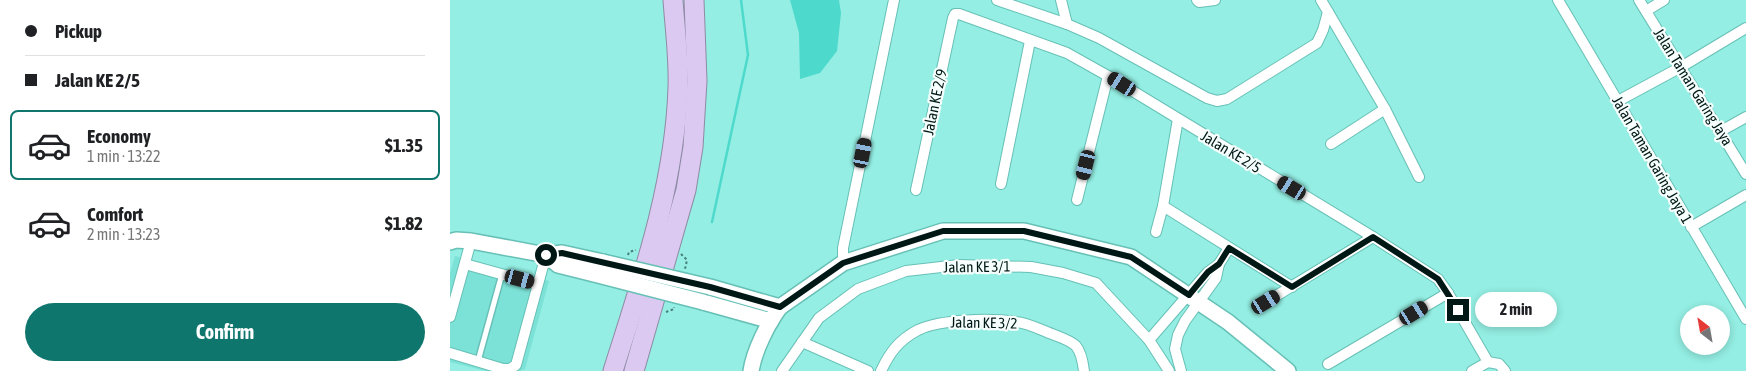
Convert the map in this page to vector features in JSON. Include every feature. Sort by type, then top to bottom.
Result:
[{"type":"highway","points":[[613,371],[655,230],[674,139],[678,86],[673,0]]},
{"type":"highway","points":[[634,371],[686,190],[693,147],[697,81],[694,0]]},
{"type":"main road","points":[[751,371],[758,347],[775,314],[843,263],[943,231],[1024,231],[1131,257],[1228,322],[1288,371]]},
{"type":"main road","points":[[450,242],[456,240],[471,241],[546,255],[558,265],[600,269],[710,287],[775,314]]},
{"type":"main road","points":[[600,269],[703,302],[775,314]]},
{"type":"street","points":[[843,263],[843,248],[894,0]]},
{"type":"street","points":[[998,0],[1067,24],[1099,38],[1207,98],[1217,101],[1227,99],[1317,43],[1328,12]]},
{"type":"street","points":[[1062,0],[1067,24]]},
{"type":"street","points":[[1197,0],[1199,2],[1208,2],[1215,0]]},
{"type":"street","points":[[1321,0],[1385,109],[1419,177]]},
{"type":"street","name":"Jalan Taman Garing Jaya 1","points":[[1558,0],[1746,320]]},
{"type":"street","name":"Jalan Taman Garing Jaya","points":[[1639,0],[1746,174]]},
{"type":"street","points":[[1646,11],[1664,0]]},
{"type":"street","name":"Jalan KE 2/5","points":[[955,14],[1067,53],[1373,237],[1438,279],[1488,362]]},
{"type":"street","name":"Jalan KE 2/9","points":[[916,190],[955,14]]},
{"type":"street","points":[[1618,101],[1681,67],[1746,28]]},
{"type":"street","points":[[1001,184],[1030,41]]},
{"type":"street","points":[[1077,200],[1108,76]]},
{"type":"street","points":[[1331,144],[1385,109]]},
{"type":"street","points":[[1721,131],[1746,117]]},
{"type":"street","points":[[1156,232],[1163,206],[1178,119]]},
{"type":"street","points":[[1691,227],[1746,195]]},
{"type":"street","points":[[1163,206],[1292,287]]},
{"type":"street","points":[[1266,302],[1373,237]]},
{"type":"street","points":[[450,317],[471,241]]},
{"type":"street","points":[[1149,340],[1216,278],[1219,264],[1229,248]]},
{"type":"street","points":[[450,353],[503,369],[510,369],[516,365],[546,255]]},
{"type":"street","points":[[464,264],[537,284]]},
{"type":"street","name":"Jalan KE 3/1","points":[[782,371],[819,318],[858,289],[906,271],[959,265],[1030,267],[1063,273],[1096,283],[1149,340],[1169,371]]},
{"type":"street","points":[[1328,364],[1448,293]]},
{"type":"street","points":[[1181,371],[1175,350],[1178,335],[1194,299]]},
{"type":"street","name":"Jalan KE 3/2","points":[[881,371],[890,353],[902,340],[920,330],[942,323],[966,320],[1018,322],[1066,340],[1076,346],[1084,371]]},
{"type":"street","points":[[802,342],[868,371]]},
{"type":"street","points":[[1472,371],[1488,362],[1499,364],[1505,371]]},
{"type":"lane","points":[[478,361],[502,274]]},
{"type":"shaded area","points":[[790,0],[839,0],[841,13],[837,51],[820,73],[800,79],[799,33]]},
{"type":"shaded area","points":[[455,256],[549,281],[525,369],[520,371],[486,371],[450,362],[450,273]]},
{"type":"waterway","points":[[712,222],[748,55],[741,0]]},
{"type":"route","points":[[546,255],[562,253],[710,287],[780,307],[834,268],[849,260],[943,231],[1024,231],[1131,257],[1189,295],[1208,272],[1219,264],[1229,248],[1292,287],[1373,237],[1438,279],[1458,310]]}]
